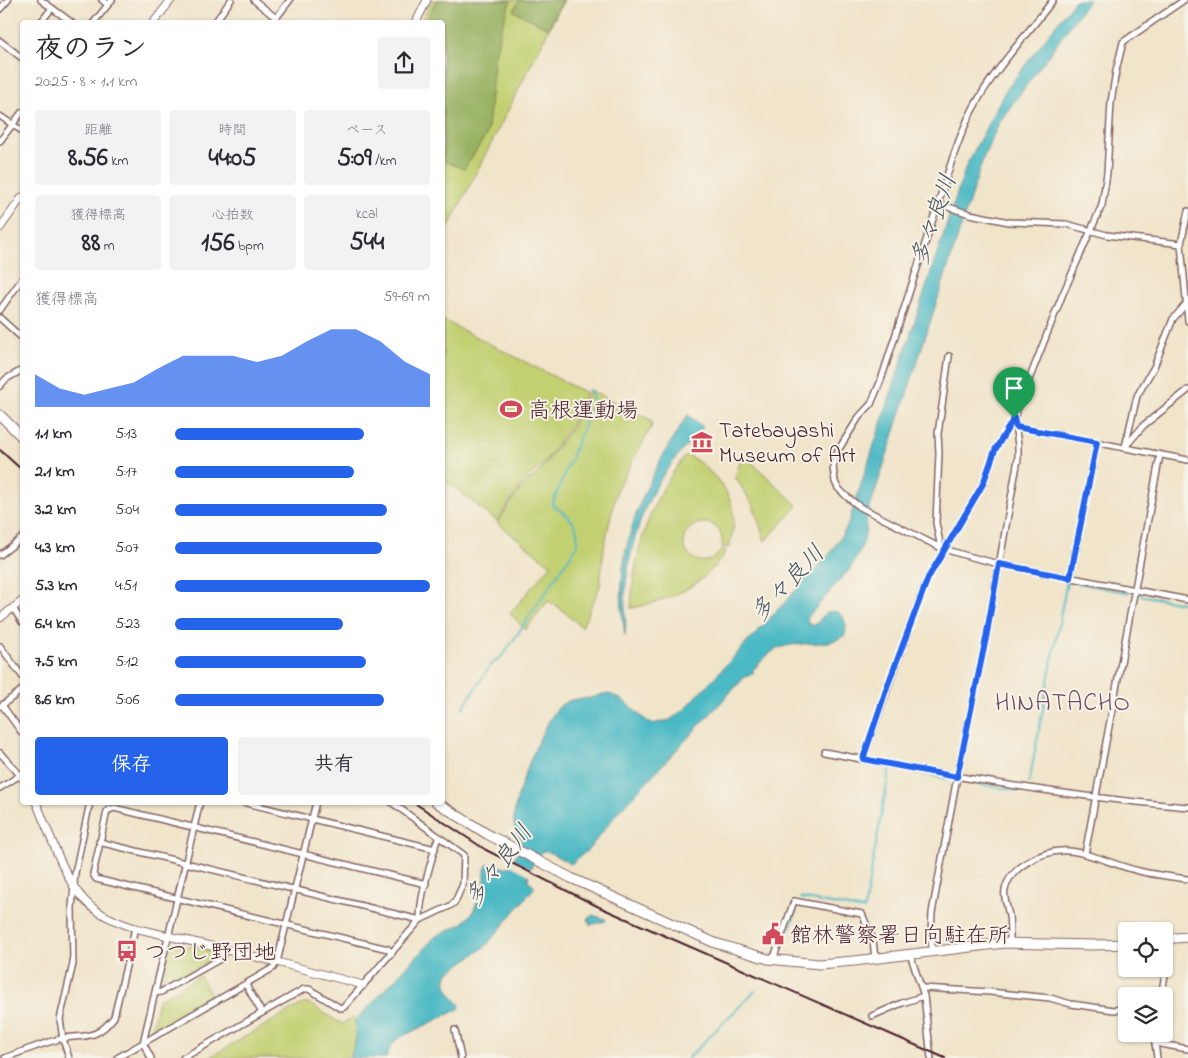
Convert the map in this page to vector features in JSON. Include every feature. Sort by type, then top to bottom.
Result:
[{"type":"highway","points":[[0,415],[20,435]]},
{"type":"highway","points":[[441,805],[538,862],[649,915],[715,943],[750,955],[773,960],[819,964],[1010,943],[1118,944]]},
{"type":"highway","points":[[1173,938],[1188,937]]},
{"type":"street","points":[[0,9],[8,0]]},
{"type":"street","points":[[41,0],[68,20]]},
{"type":"street","points":[[96,20],[110,2],[102,0]]},
{"type":"street","points":[[156,20],[171,0]]},
{"type":"street","points":[[216,20],[231,0]]},
{"type":"street","points":[[254,0],[274,20],[290,0]]},
{"type":"street","points":[[417,20],[427,0]]},
{"type":"street","points":[[1053,0],[999,68],[974,106],[964,128],[952,157],[881,380],[870,404],[855,424],[834,460],[835,482],[842,493],[860,507],[943,549],[999,564],[1188,600]]},
{"type":"street","points":[[863,759],[928,578],[943,549],[983,484],[995,450],[1014,418],[1062,296],[1102,205],[1106,189],[1111,102],[1123,42],[1184,0]]},
{"type":"street","points":[[43,20],[52,8]]},
{"type":"street","points":[[0,41],[20,56]]},
{"type":"street","points":[[0,141],[20,115]]},
{"type":"street","points":[[0,116],[20,129]]},
{"type":"street","points":[[0,228],[20,200]]},
{"type":"street","points":[[944,206],[970,214],[1009,222],[1066,224],[1107,235],[1180,244]]},
{"type":"street","points":[[1188,211],[1180,244],[1188,321]]},
{"type":"street","points":[[0,310],[20,283]]},
{"type":"street","points":[[1125,448],[1137,396],[1154,367],[1173,319],[1186,304]]},
{"type":"street","points":[[0,318],[20,336]]},
{"type":"street","points":[[943,549],[936,523],[940,453],[938,428],[949,356]]},
{"type":"street","points":[[0,386],[6,379],[20,371]]},
{"type":"street","points":[[1125,448],[1144,425],[1188,390]]},
{"type":"street","points":[[932,951],[932,912],[957,777],[981,667],[1018,458],[1014,418]]},
{"type":"street","points":[[1016,427],[1188,460]]},
{"type":"street","points":[[1070,578],[1097,442]]},
{"type":"street","points":[[1085,854],[1160,455]]},
{"type":"street","points":[[0,555],[20,540]]},
{"type":"street","points":[[0,618],[20,602]]},
{"type":"street","points":[[12,608],[20,619]]},
{"type":"street","points":[[0,646],[20,673]]},
{"type":"street","points":[[20,692],[1,706],[20,730]]},
{"type":"street","points":[[824,752],[957,777],[1096,797],[1188,807]]},
{"type":"street","points":[[0,753],[20,774]]},
{"type":"street","points":[[0,788],[20,777]]},
{"type":"street","points":[[37,805],[73,888],[100,913],[135,928],[226,949],[363,985]]},
{"type":"street","points":[[69,1058],[60,1019],[73,964],[73,888],[89,805]]},
{"type":"street","points":[[151,1058],[143,1043],[199,805]]},
{"type":"street","points":[[254,805],[435,849]]},
{"type":"street","points":[[117,1058],[273,968],[277,962],[315,805]]},
{"type":"street","points":[[183,1058],[304,989],[309,989],[340,1008],[344,1008],[420,920],[457,900],[462,884],[464,855],[394,805]]},
{"type":"street","points":[[392,953],[388,949],[96,879],[93,874],[107,811],[110,809],[426,884]]},
{"type":"street","points":[[420,920],[426,884],[439,838]]},
{"type":"street","points":[[99,842],[420,920]]},
{"type":"street","points":[[1010,943],[1010,919],[1004,894],[1008,880],[1021,866],[1055,851],[1063,850],[1085,854],[1138,871],[1188,879]]},
{"type":"street","points":[[773,960],[794,901],[862,914],[873,940],[875,959]]},
{"type":"street","points":[[5,1058],[63,1038],[88,1036],[106,1027],[114,1017],[135,928]]},
{"type":"street","points":[[154,994],[161,992],[220,959],[226,949]]},
{"type":"street","points":[[910,954],[923,988],[931,1058]]},
{"type":"street","points":[[246,985],[262,1013]]},
{"type":"street","points":[[923,988],[1050,998],[1071,1004],[1118,1009]]},
{"type":"street","points":[[872,1016],[924,996]]},
{"type":"street","points":[[455,1030],[461,1058]]},
{"type":"street","points":[[1157,1058],[1155,1043],[1188,1049]]},
{"type":"green space","points":[[432,0],[564,0],[445,234],[445,20],[422,20]]},
{"type":"green space","points":[[436,0],[511,0],[500,32],[494,61],[488,130],[464,169],[445,162],[445,20],[427,20]]},
{"type":"green space","points":[[519,0],[563,0],[548,28],[514,11]]},
{"type":"green space","name":"高根運動場","points":[[445,321],[586,393],[571,425],[545,462],[525,480],[497,521],[445,482]]},
{"type":"green space","points":[[590,390],[651,420],[652,426],[617,489],[604,547],[600,586],[582,627],[556,605],[548,601],[525,630],[510,613],[551,565],[497,523],[522,487],[539,472],[572,427]]},
{"type":"green space","points":[[687,454],[710,472],[726,492],[734,517],[729,546],[728,548],[722,547],[721,534],[716,527],[708,523],[692,526],[684,537],[684,545],[687,552],[692,558],[699,561],[707,561],[715,558],[721,550],[726,551],[718,563],[685,590],[659,601],[631,608],[636,566],[646,526],[663,489]]},
{"type":"green space","points":[[743,454],[798,506],[765,541],[753,505],[735,477]]},
{"type":"green space","points":[[173,943],[214,952],[215,958],[164,986],[162,983]]},
{"type":"green space","points":[[200,976],[214,1000],[158,1031],[153,1030],[158,1000]]},
{"type":"green space","points":[[308,1003],[342,1024],[353,1017],[356,1032],[350,1058],[208,1058],[302,1004]]},
{"type":"water","points":[[1075,0],[1089,0],[1000,121],[984,156],[866,520],[861,548],[847,573],[844,574],[807,618],[809,625],[815,625],[826,613],[831,611],[840,613],[845,620],[845,635],[829,642],[785,646],[767,656],[753,670],[753,673],[745,677],[619,811],[589,849],[571,864],[549,852],[543,851],[537,857],[532,864],[528,877],[528,881],[533,884],[534,888],[486,946],[448,973],[446,978],[447,986],[460,1005],[459,1009],[397,1039],[391,1046],[386,1058],[350,1058],[356,1040],[355,1021],[436,936],[463,923],[473,912],[485,882],[485,869],[488,864],[509,867],[522,845],[521,839],[516,835],[514,821],[516,805],[525,773],[540,738],[556,710],[571,700],[608,694],[626,703],[652,724],[670,720],[684,710],[829,555],[847,527],[966,166],[1004,93]]},
{"type":"water","points":[[688,415],[703,427],[666,471],[643,514],[633,545],[627,577],[625,635],[622,576],[634,519],[657,466]]},
{"type":"water","points":[[592,915],[606,921],[590,925],[588,919]]},
{"type":"pier","points":[[511,858],[534,870],[531,876],[508,864]]},
{"type":"waterway","points":[[462,709],[490,666],[504,654],[577,546],[577,532],[572,521],[552,505],[593,403],[592,393],[588,390]]},
{"type":"waterway","points":[[1029,783],[1067,581],[1129,593]]},
{"type":"waterway","points":[[1139,595],[1188,604]]},
{"type":"waterway","points":[[800,898],[864,910],[890,767],[952,780]]},
{"type":"waterway","points":[[963,782],[1021,791]]},
{"type":"waterway","points":[[781,952],[798,905]]},
{"type":"waterway","points":[[688,1058],[755,991]]},
{"type":"railway","points":[[0,450],[20,468]]},
{"type":"railway","points":[[418,805],[486,850],[599,907],[945,1058]]},
{"type":"place","name":"高根運動場","points":[[511,409]]},
{"type":"place","name":"Tatebayashi Museum of Art","points":[[702,442]]},
{"type":"place","name":"館林警察署日向駐在所","points":[[773,934]]},
{"type":"place","name":"つつじ野団地","points":[[127,951]]},
{"type":"district","name":"HINATACHO","points":[[1063,701]]},
{"type":"route","points":[[1014,418],[1016,427],[1097,442],[1070,578],[999,564],[975,696],[957,777],[863,759],[887,687],[928,578],[983,484],[995,450],[1014,418]]},
{"type":"water label","name":"多々良川","points":[[933,220]]},
{"type":"water label","name":"多々良川","points":[[787,583]]},
{"type":"water label","name":"多々良川","points":[[498,865]]}]
